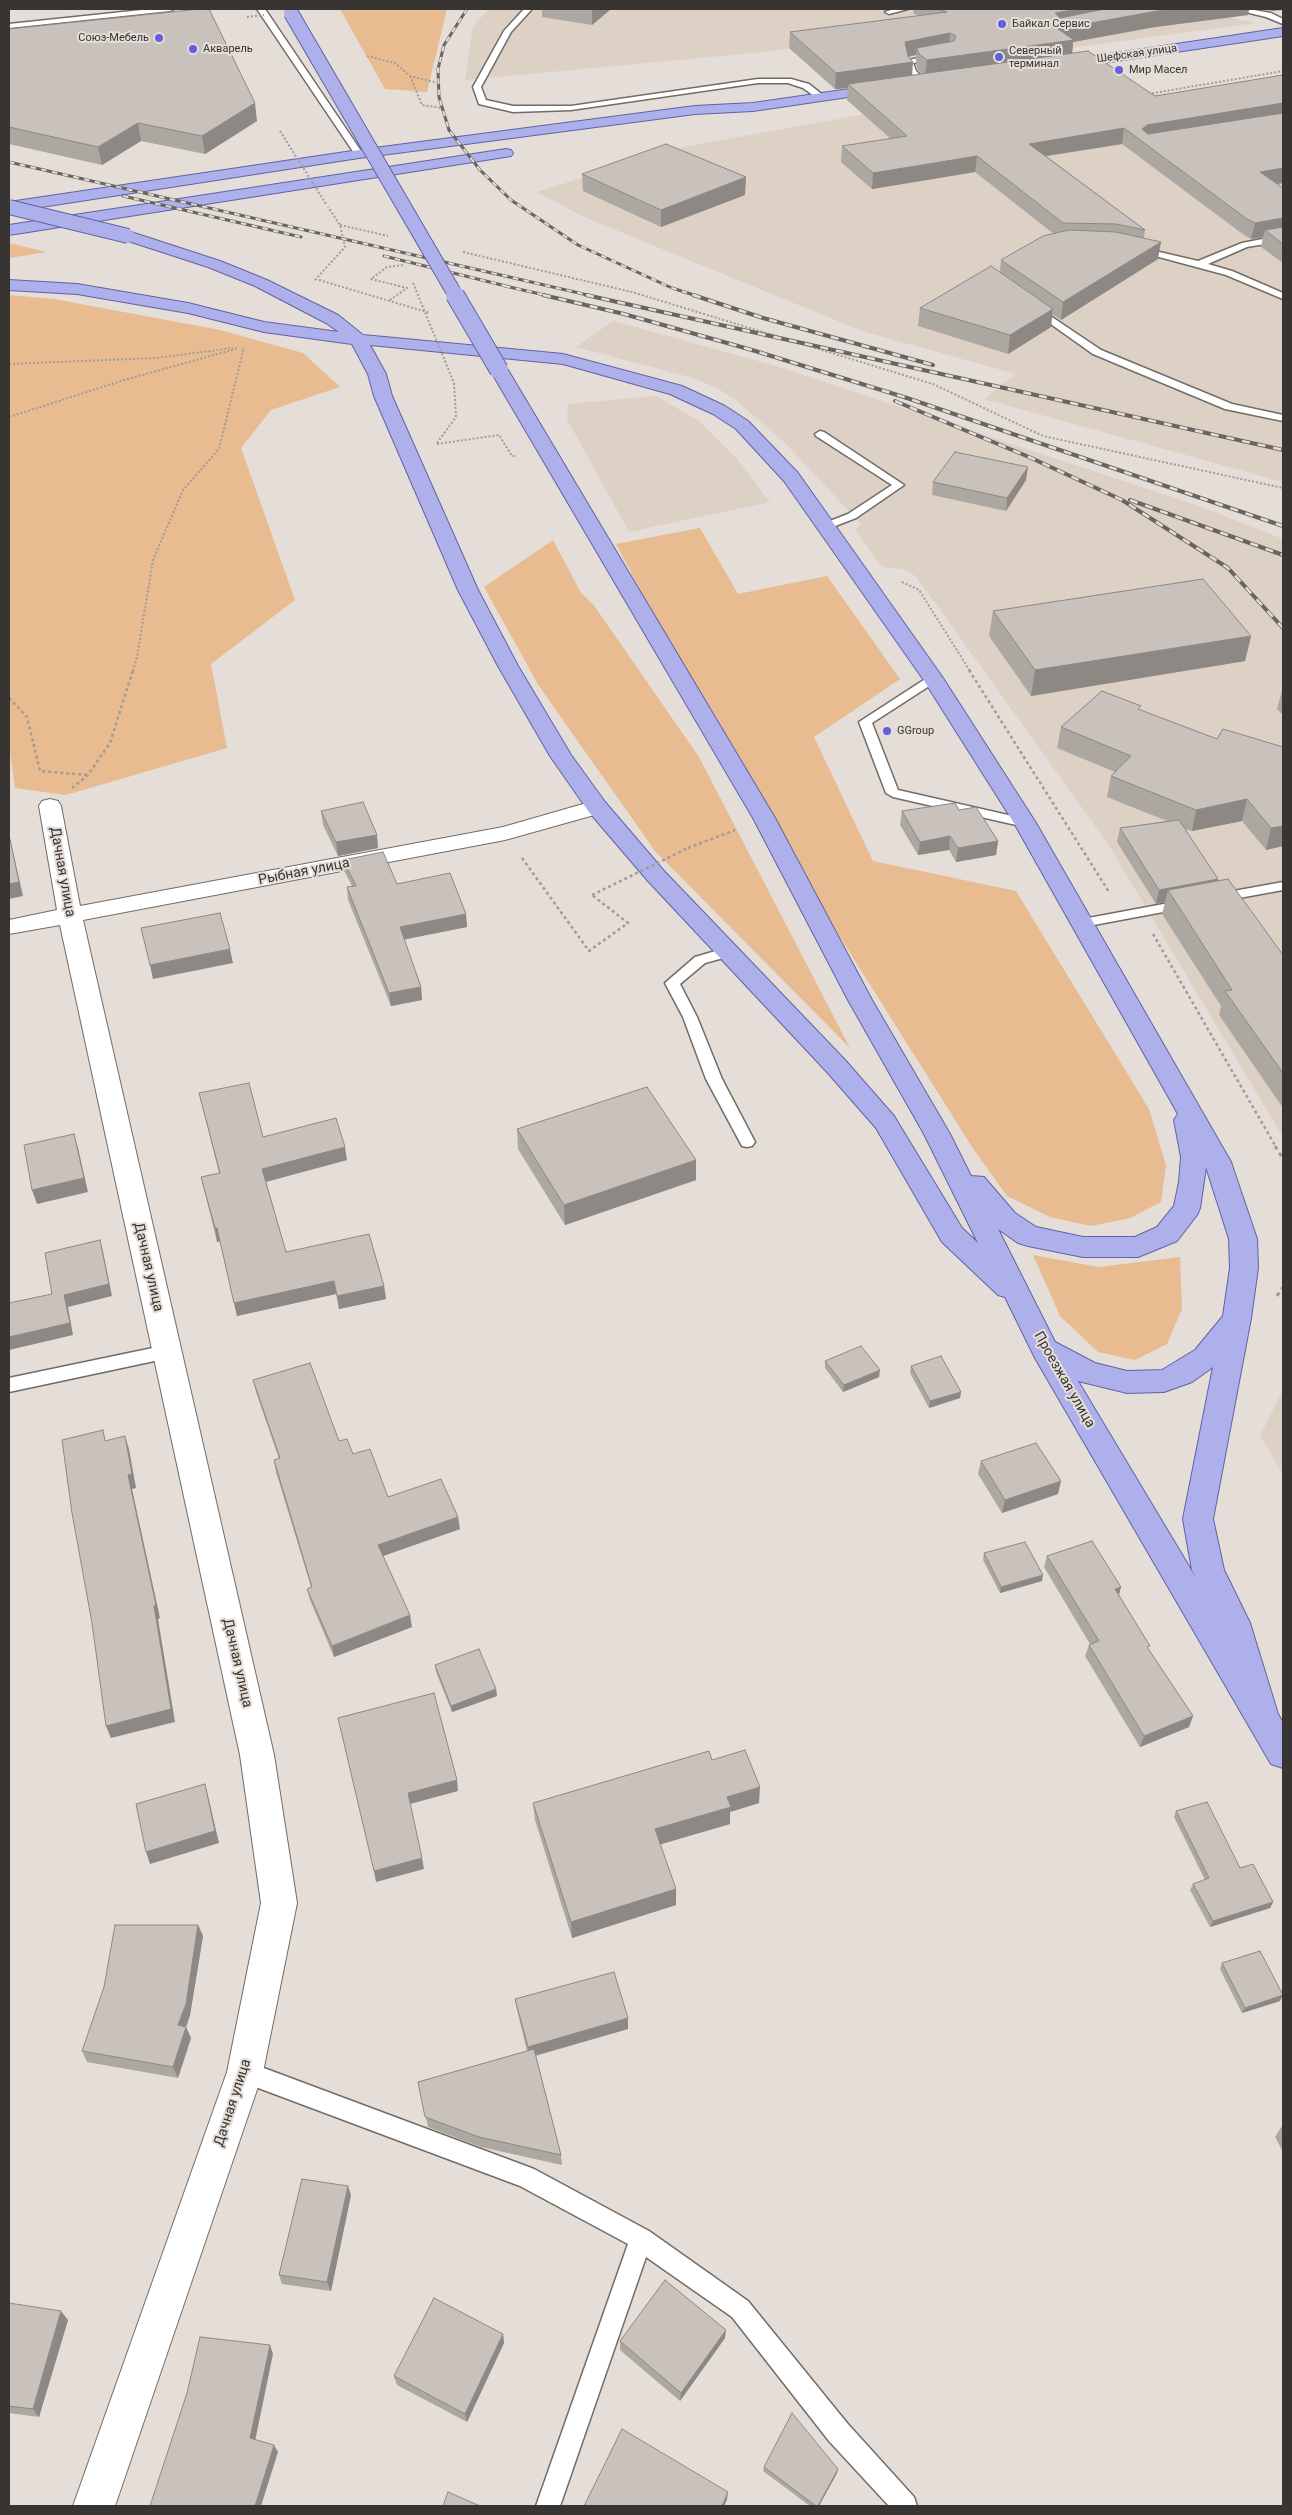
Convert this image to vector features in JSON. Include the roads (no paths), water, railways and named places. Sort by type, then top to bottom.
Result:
[{"type":"main road","name":"Проезжая улица","points":[[288,9],[764,818],[860,1000],[937,1134],[1045,1350],[1283,1753]]},
{"type":"main road","name":"Шефская улица","points":[[1047,67],[1283,32]]},
{"type":"main road","points":[[9,207],[359,154],[695,110],[753,107],[929,82]]},
{"type":"main road","points":[[686,126],[706,123],[753,107]]},
{"type":"main road","points":[[9,230],[520,151]]},
{"type":"main road","points":[[9,207],[128,236],[206,261],[261,282],[332,319],[358,339],[377,374],[383,396],[468,590],[561,756],[597,807],[656,876],[729,952],[885,1122],[952,1235],[1022,1302]]},
{"type":"main road","points":[[9,285],[77,289],[188,308],[272,328],[313,335],[563,359],[676,390],[719,410],[742,425],[792,477],[933,678],[1025,823],[1183,1096],[1218,1162],[1243,1239],[1244,1268],[1237,1318],[1198,1520],[1208,1570],[1234,1623],[1262,1716]]},
{"type":"main road","points":[[937,1134],[982,1195],[1005,1220],[1028,1236],[1083,1247],[1138,1246],[1166,1234],[1187,1208],[1194,1157],[1183,1096]]},
{"type":"main road","points":[[1045,1350],[1088,1373],[1127,1382],[1164,1381],[1182,1374],[1204,1358],[1237,1318]]},
{"type":"street","name":"Дачная улица","points":[[50,806],[70,916],[257,1755],[279,1903],[245,2072],[94,2506]]},
{"type":"street","name":"Рыбная улица","points":[[9,927],[505,834],[597,807]]},
{"type":"lane","points":[[9,26],[83,20],[170,9]]},
{"type":"lane","points":[[261,9],[359,154]]},
{"type":"lane","points":[[528,9],[508,31],[477,87],[482,102],[513,109],[571,108],[758,81],[788,81],[806,86],[820,96]]},
{"type":"lane","points":[[888,12],[904,9]]},
{"type":"lane","points":[[1237,9],[1268,12],[1283,22]]},
{"type":"lane","points":[[929,82],[912,72],[908,61],[949,53]]},
{"type":"lane","points":[[1199,264],[1245,244],[1283,238]]},
{"type":"lane","points":[[1132,249],[1199,264],[1229,273],[1283,296]]},
{"type":"lane","points":[[1026,303],[1097,352],[1229,407],[1283,418]]},
{"type":"lane","points":[[820,434],[899,485],[852,516],[826,526]]},
{"type":"lane","points":[[933,678],[864,722],[893,793],[1025,823]]},
{"type":"lane","points":[[1083,923],[1283,886]]},
{"type":"lane","points":[[729,952],[700,960],[672,983],[690,1017],[714,1079],[748,1142]]},
{"type":"lane","points":[[9,1385],[167,1352]]},
{"type":"lane","points":[[245,2072],[526,2178],[641,2239],[740,2310],[838,2432],[905,2506]]},
{"type":"lane","points":[[548,2506],[641,2239]]},
{"type":"railway","points":[[467,9],[444,45],[438,69],[439,97],[449,130],[480,170],[511,200],[578,245],[672,288],[697,296]]},
{"type":"railway","points":[[9,162],[592,296]]},
{"type":"railway","points":[[123,196],[301,237]]},
{"type":"railway","points":[[384,256],[510,287]]},
{"type":"railway","points":[[505,286],[549,296]]},
{"type":"railway","points":[[543,295],[624,314],[752,350],[907,398],[1283,526]]},
{"type":"railway","points":[[586,295],[1283,450]]},
{"type":"railway","points":[[693,295],[763,318],[933,365]]},
{"type":"railway","points":[[895,401],[1029,457],[1122,500],[1228,568],[1283,628]]},
{"type":"railway","points":[[1130,500],[1283,555]]},
{"type":"place","name":"Байкал Сервис","points":[[1002,24]]},
{"type":"place","name":"Союз-Мебель","points":[[159,38]]},
{"type":"place","name":"Акварель","points":[[193,49]]},
{"type":"place","name":"Северный терминал","points":[[999,57]]},
{"type":"place","name":"Мир Масел","points":[[1119,70]]},
{"type":"place","name":"GGroup","points":[[887,731]]}]
